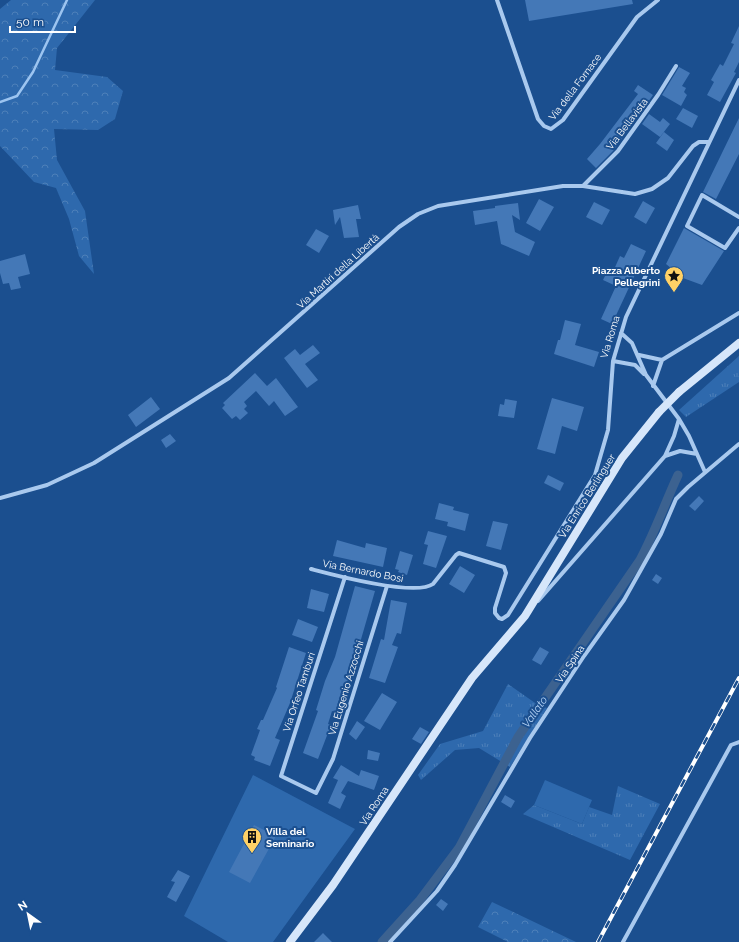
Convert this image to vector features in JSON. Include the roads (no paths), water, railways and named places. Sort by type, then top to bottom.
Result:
[{"type":"main road","name":"Via Enrico Berlinguer","points":[[472,678],[524,616],[622,458],[659,412],[679,392],[739,343]]},
{"type":"main road","name":"Via Roma","points":[[290,942],[333,885],[472,678]]},
{"type":"street","name":"Via della Fornace","points":[[497,0],[538,119],[544,126],[551,129],[563,120],[637,17],[658,0]]},
{"type":"street","name":"Via Bellavista","points":[[584,186],[618,151],[658,95],[676,66]]},
{"type":"street","name":"Via Roma","points":[[502,619],[508,615],[595,475],[608,430],[613,361],[626,317],[739,82]]},
{"type":"street","name":"Via Martiri della Libertà","points":[[0,498],[47,485],[94,464],[229,378],[399,227],[418,214],[438,206],[563,186],[584,186],[635,194],[652,189],[668,178],[693,146],[699,142],[709,142]]},
{"type":"street","points":[[739,217],[702,195],[688,226],[725,248],[739,228]]},
{"type":"street","points":[[653,386],[662,360],[739,313]]},
{"type":"street","points":[[620,334],[632,343],[639,355],[646,375],[680,419],[705,472]]},
{"type":"street","points":[[639,355],[662,360]]},
{"type":"street","points":[[613,361],[635,365],[646,375]]},
{"type":"street","points":[[524,616],[664,456],[674,436],[680,419]]},
{"type":"street","name":"Via Spina","points":[[390,942],[437,891],[455,865],[530,738],[584,656],[624,600],[660,534],[676,499],[705,472],[728,455],[739,444]]},
{"type":"street","points":[[664,456],[680,451],[697,454]]},
{"type":"street","name":"Via Bernardo Bosi","points":[[311,570],[387,586],[418,589],[428,588],[433,584],[452,559],[459,553],[502,565],[506,569],[495,608],[497,616],[502,619]]},
{"type":"street","name":"Via Orfeo Tamburi","points":[[316,793],[281,776],[345,577]]},
{"type":"street","name":"Via Eugenio Azzocchi","points":[[316,793],[333,759],[387,586]]},
{"type":"street","points":[[623,942],[731,745],[739,742]]},
{"type":"waterway","points":[[0,102],[17,96],[33,72],[67,0]]},
{"type":"waterway","name":"Vallato","points":[[382,942],[420,900],[459,848],[518,737],[640,560],[678,475]]},
{"type":"railway","points":[[598,942],[739,678]]},
{"type":"place","name":"Piazza Alberto Pellegrini","points":[[674,293]]},
{"type":"place","name":"Villa del Seminario","points":[[252,854]]}]
